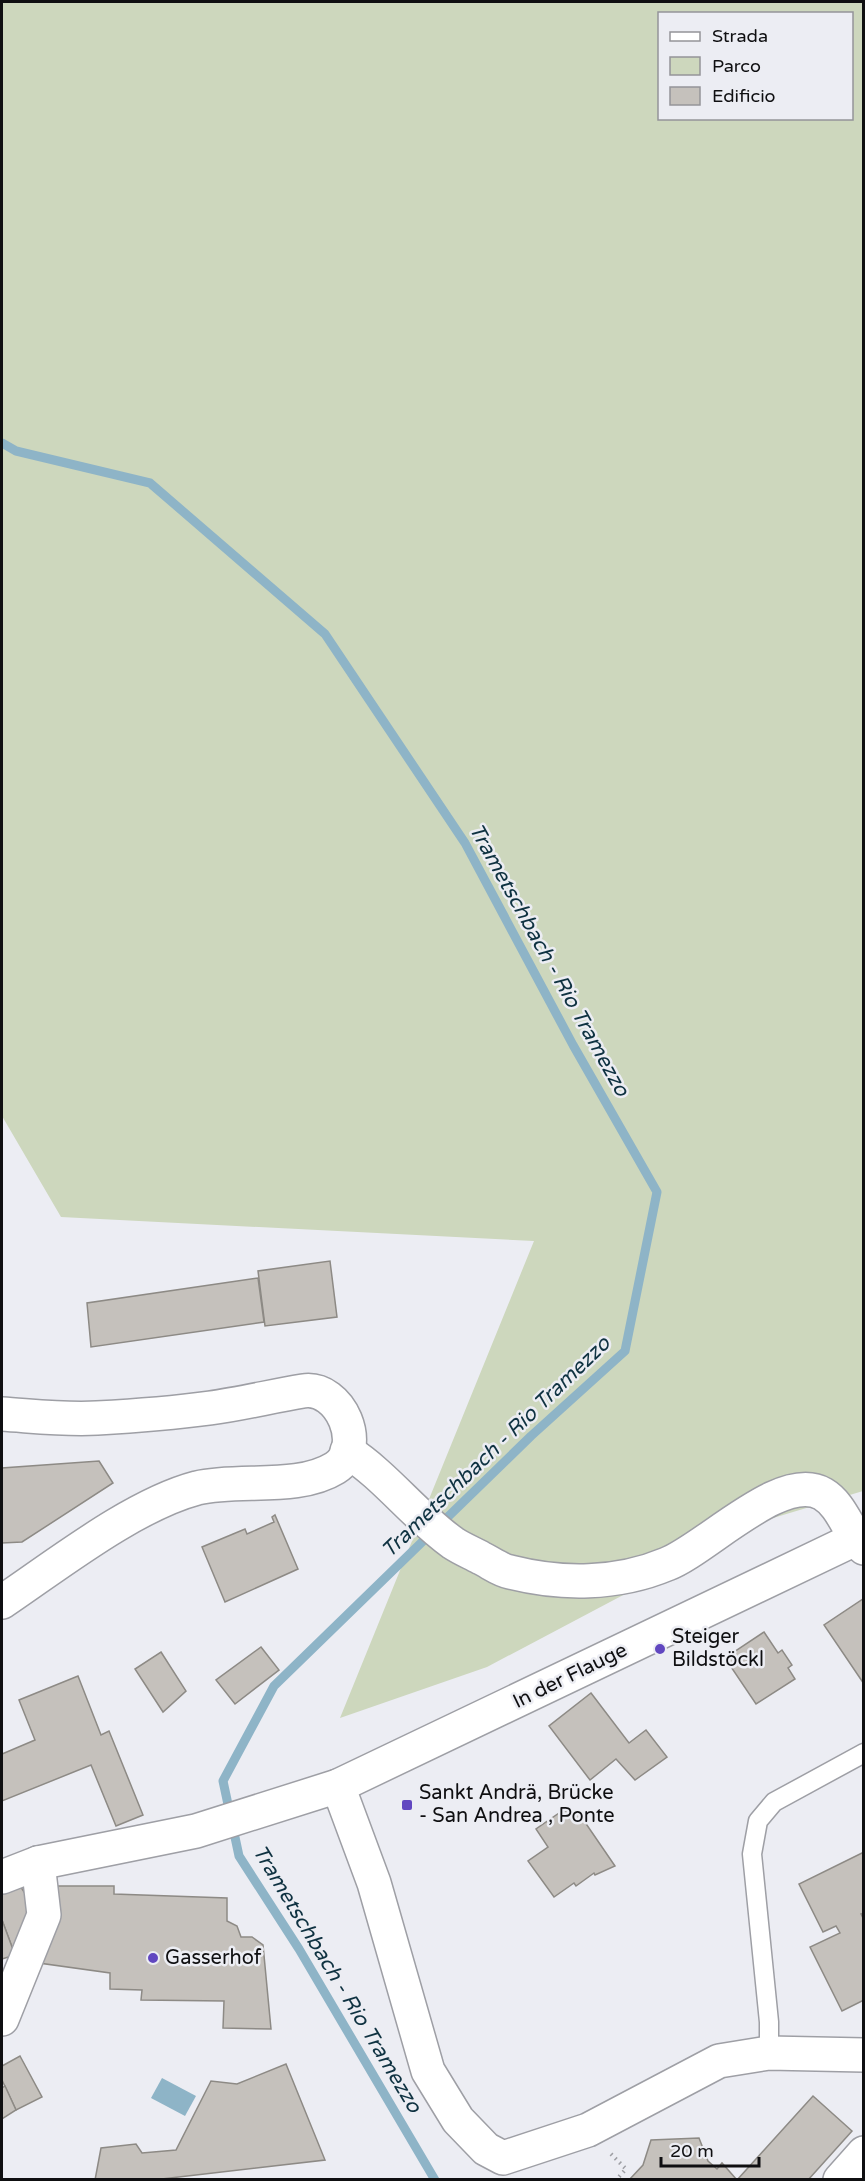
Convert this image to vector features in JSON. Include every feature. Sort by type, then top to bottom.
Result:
[{"type":"street","points":[[2,1414],[94,1418],[210,1408],[308,1390],[331,1399],[345,1414],[353,1455],[454,1544],[508,1572],[564,1582],[630,1575],[668,1564],[719,1533],[763,1502],[794,1489],[822,1494],[841,1514],[861,1541]]},
{"type":"street","points":[[2,1602],[134,1515],[166,1499],[198,1488],[313,1478],[337,1467],[353,1455]]},
{"type":"street","name":"In der Flauge","points":[[2,1877],[38,1863],[196,1830],[338,1786],[861,1541]]},
{"type":"street","points":[[338,1786],[374,1883],[428,2071],[458,2120],[486,2149],[500,2169],[588,2130],[719,2061],[769,2054],[864,2055]]},
{"type":"street","points":[[2,2019],[44,1915],[38,1863]]},
{"type":"street","points":[[840,2180],[864,2153]]},
{"type":"lane","points":[[769,2054],[769,2022],[752,1854],[758,1821],[774,1802],[864,1753]]},
{"type":"path","points":[[616,2180],[626,2169]]},
{"type":"green space","points":[[2,2],[863,2],[863,1491],[763,1521],[487,1667],[340,1718],[534,1241],[61,1217],[2,1116]]},
{"type":"water","points":[[162,2078],[196,2096],[185,2116],[151,2098]]},
{"type":"building","points":[[330,1261],[337,1317],[265,1326],[258,1271]]},
{"type":"building","points":[[258,1278],[264,1322],[91,1347],[87,1303]]},
{"type":"building","points":[[99,1461],[113,1483],[22,1542],[2,1543],[2,1468]]},
{"type":"building","points":[[275,1515],[298,1569],[225,1602],[202,1547],[245,1529],[247,1534],[274,1522],[272,1517]]},
{"type":"building","points":[[864,1600],[864,1684],[824,1625]]},
{"type":"building","points":[[764,1632],[778,1653],[782,1650],[792,1665],[788,1668],[795,1679],[756,1704],[725,1658]]},
{"type":"building","points":[[261,1647],[279,1670],[235,1704],[216,1680]]},
{"type":"building","points":[[161,1652],[186,1691],[163,1712],[135,1669]]},
{"type":"building","points":[[78,1676],[101,1735],[109,1731],[143,1815],[116,1826],[91,1765],[2,1801],[2,1754],[35,1740],[19,1700]]},
{"type":"building","points":[[591,1693],[629,1743],[646,1730],[667,1757],[635,1780],[616,1759],[590,1780],[549,1726]]},
{"type":"building","points":[[562,1811],[578,1812],[615,1866],[595,1875],[594,1873],[576,1886],[574,1883],[554,1897],[528,1861],[548,1847],[536,1829]]},
{"type":"building","points":[[864,1852],[864,1913],[861,1914],[864,1920],[864,2000],[842,2011],[810,1947],[840,1933],[836,1926],[823,1932],[799,1884]]},
{"type":"building","points":[[17,1881],[37,1912],[15,1955],[2,1920],[2,1886]]},
{"type":"building","name":"Gasserhof","points":[[58,1886],[114,1886],[114,1894],[227,1898],[227,1921],[237,1926],[241,1937],[252,1937],[263,1945],[271,2029],[223,2028],[224,2001],[141,2000],[142,1990],[110,1989],[110,1973],[39,1963]]},
{"type":"building","points":[[2,1920],[15,1955],[2,1959]]},
{"type":"building","points":[[20,2056],[42,2097],[16,2110],[2,2080],[2,2066]]},
{"type":"building","points":[[286,2064],[325,2160],[153,2180],[95,2180],[101,2148],[136,2144],[142,2153],[176,2150],[211,2081],[237,2084]]},
{"type":"building","points":[[5,2086],[16,2110],[2,2119],[2,2088]]},
{"type":"building","points":[[813,2096],[852,2131],[808,2180],[737,2180]]},
{"type":"building","points":[[699,2138],[708,2161],[717,2169],[722,2163],[737,2180],[629,2180],[643,2165],[651,2140]]},
{"type":"waterway","name":"Trametschbach - Rio Tramezzo","points":[[2,443],[16,451],[150,483],[325,634],[465,843],[573,1045],[657,1192],[625,1351],[531,1436],[274,1686],[223,1781],[239,1856],[299,1949],[435,2180]]},
{"type":"place","name":"Steiger Bildstöckl","points":[[660,1649]]},
{"type":"place","name":"Sankt Andrä, Brücke - San Andrea , Ponte","points":[[407,1805]]},
{"type":"place","name":"Gasserhof","points":[[153,1958]]}]
